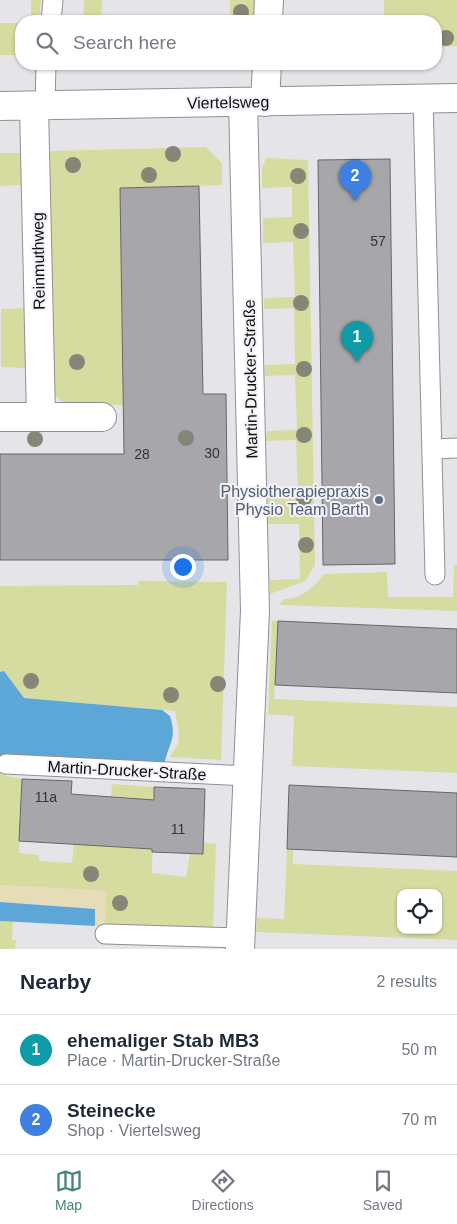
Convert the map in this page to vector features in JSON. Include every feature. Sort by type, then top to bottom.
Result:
[{"type":"street","points":[[268,15],[269,0]]},
{"type":"street","name":"Martin-Drucker-Straße","points":[[240,943],[254,611],[254,102],[265,70]]},
{"type":"street","name":"Viertelsweg","points":[[0,106],[457,98]]},
{"type":"street","name":"Reinmuthweg","points":[[40,105],[41,417]]},
{"type":"street","points":[[0,417],[102,417]]},
{"type":"lane","points":[[51,15],[52,0]]},
{"type":"lane","points":[[40,105],[45,70]]},
{"type":"lane","points":[[423,98],[435,575]]},
{"type":"lane","points":[[432,449],[457,448]]},
{"type":"lane","name":"Martin-Drucker-Straße","points":[[6,764],[247,776]]},
{"type":"lane","name":"Martin-Drucker-Straße","points":[[105,934],[240,943]]},
{"type":"green space","points":[[31,0],[41,0],[40,15],[31,15]]},
{"type":"green space","points":[[84,0],[102,0],[101,15],[83,15]]},
{"type":"green space","points":[[230,0],[256,0],[255,15],[230,15]]},
{"type":"green space","points":[[384,0],[457,0],[457,46],[442,47],[442,15],[384,15]]},
{"type":"green space","points":[[0,23],[15,23],[15,55],[0,55]]},
{"type":"green space","points":[[206,147],[222,163],[222,185],[120,188],[123,405],[73,405],[62,402],[53,393],[46,160],[51,151]]},
{"type":"green space","points":[[0,153],[23,153],[24,185],[0,186]]},
{"type":"green space","points":[[266,158],[308,160],[315,565],[305,581],[270,594],[270,580],[300,579],[299,524],[268,524],[268,496],[298,495],[296,440],[266,441],[267,431],[297,430],[295,375],[265,376],[265,365],[295,364],[294,308],[264,309],[264,298],[295,297],[293,242],[263,243],[263,218],[292,217],[292,187],[262,188],[262,168]]},
{"type":"green space","points":[[26,308],[27,362],[24,368],[1,367],[1,309]]},
{"type":"green space","points":[[454,565],[457,565],[457,611],[279,605],[284,599],[302,595],[324,574],[387,572],[388,597],[453,597]]},
{"type":"green space","points":[[138,581],[227,582],[221,760],[170,757],[178,744],[179,734],[175,711],[24,698],[4,671],[0,672],[0,586],[138,585]]},
{"type":"green space","points":[[272,621],[278,621],[274,699],[457,707],[457,773],[292,766],[294,716],[268,714]]},
{"type":"green space","points":[[0,758],[7,759],[6,776],[22,779],[19,853],[39,855],[39,861],[72,863],[74,844],[130,848],[153,815],[152,873],[186,877],[190,854],[203,854],[203,843],[216,844],[213,931],[105,926],[106,891],[0,885]]},
{"type":"green space","points":[[112,784],[154,787],[154,802],[131,825],[133,798],[111,796]]},
{"type":"green space","points":[[287,850],[293,850],[293,864],[457,871],[457,940],[256,932],[257,918],[284,919]]},
{"type":"green space","points":[[0,921],[13,922],[12,940],[16,940],[15,949],[0,949]]},
{"type":"sand","points":[[0,885],[106,891],[105,926],[95,926],[95,909],[0,902]]},
{"type":"water","points":[[4,671],[24,698],[162,710],[170,716],[173,731],[164,767],[0,758],[0,672]]},
{"type":"water","points":[[0,902],[95,909],[95,926],[0,921]]},
{"type":"building","points":[[390,159],[395,564],[323,565],[318,160]]},
{"type":"building","points":[[199,186],[203,394],[226,394],[228,560],[0,560],[0,454],[124,454],[120,188]]},
{"type":"building","points":[[278,621],[457,629],[457,693],[275,685]]},
{"type":"building","points":[[22,779],[72,781],[71,794],[154,800],[154,787],[205,789],[203,854],[152,852],[152,849],[19,841]]},
{"type":"building","points":[[289,785],[457,793],[457,857],[287,849]]},
{"type":"place","name":"Steinecke","points":[[355,201]]},
{"type":"place","name":"ehemaliger Stab MB3","points":[[357,362]]},
{"type":"place","name":"Physiotherapiepraxis Physio Team Barth","points":[[379,500]]}]
